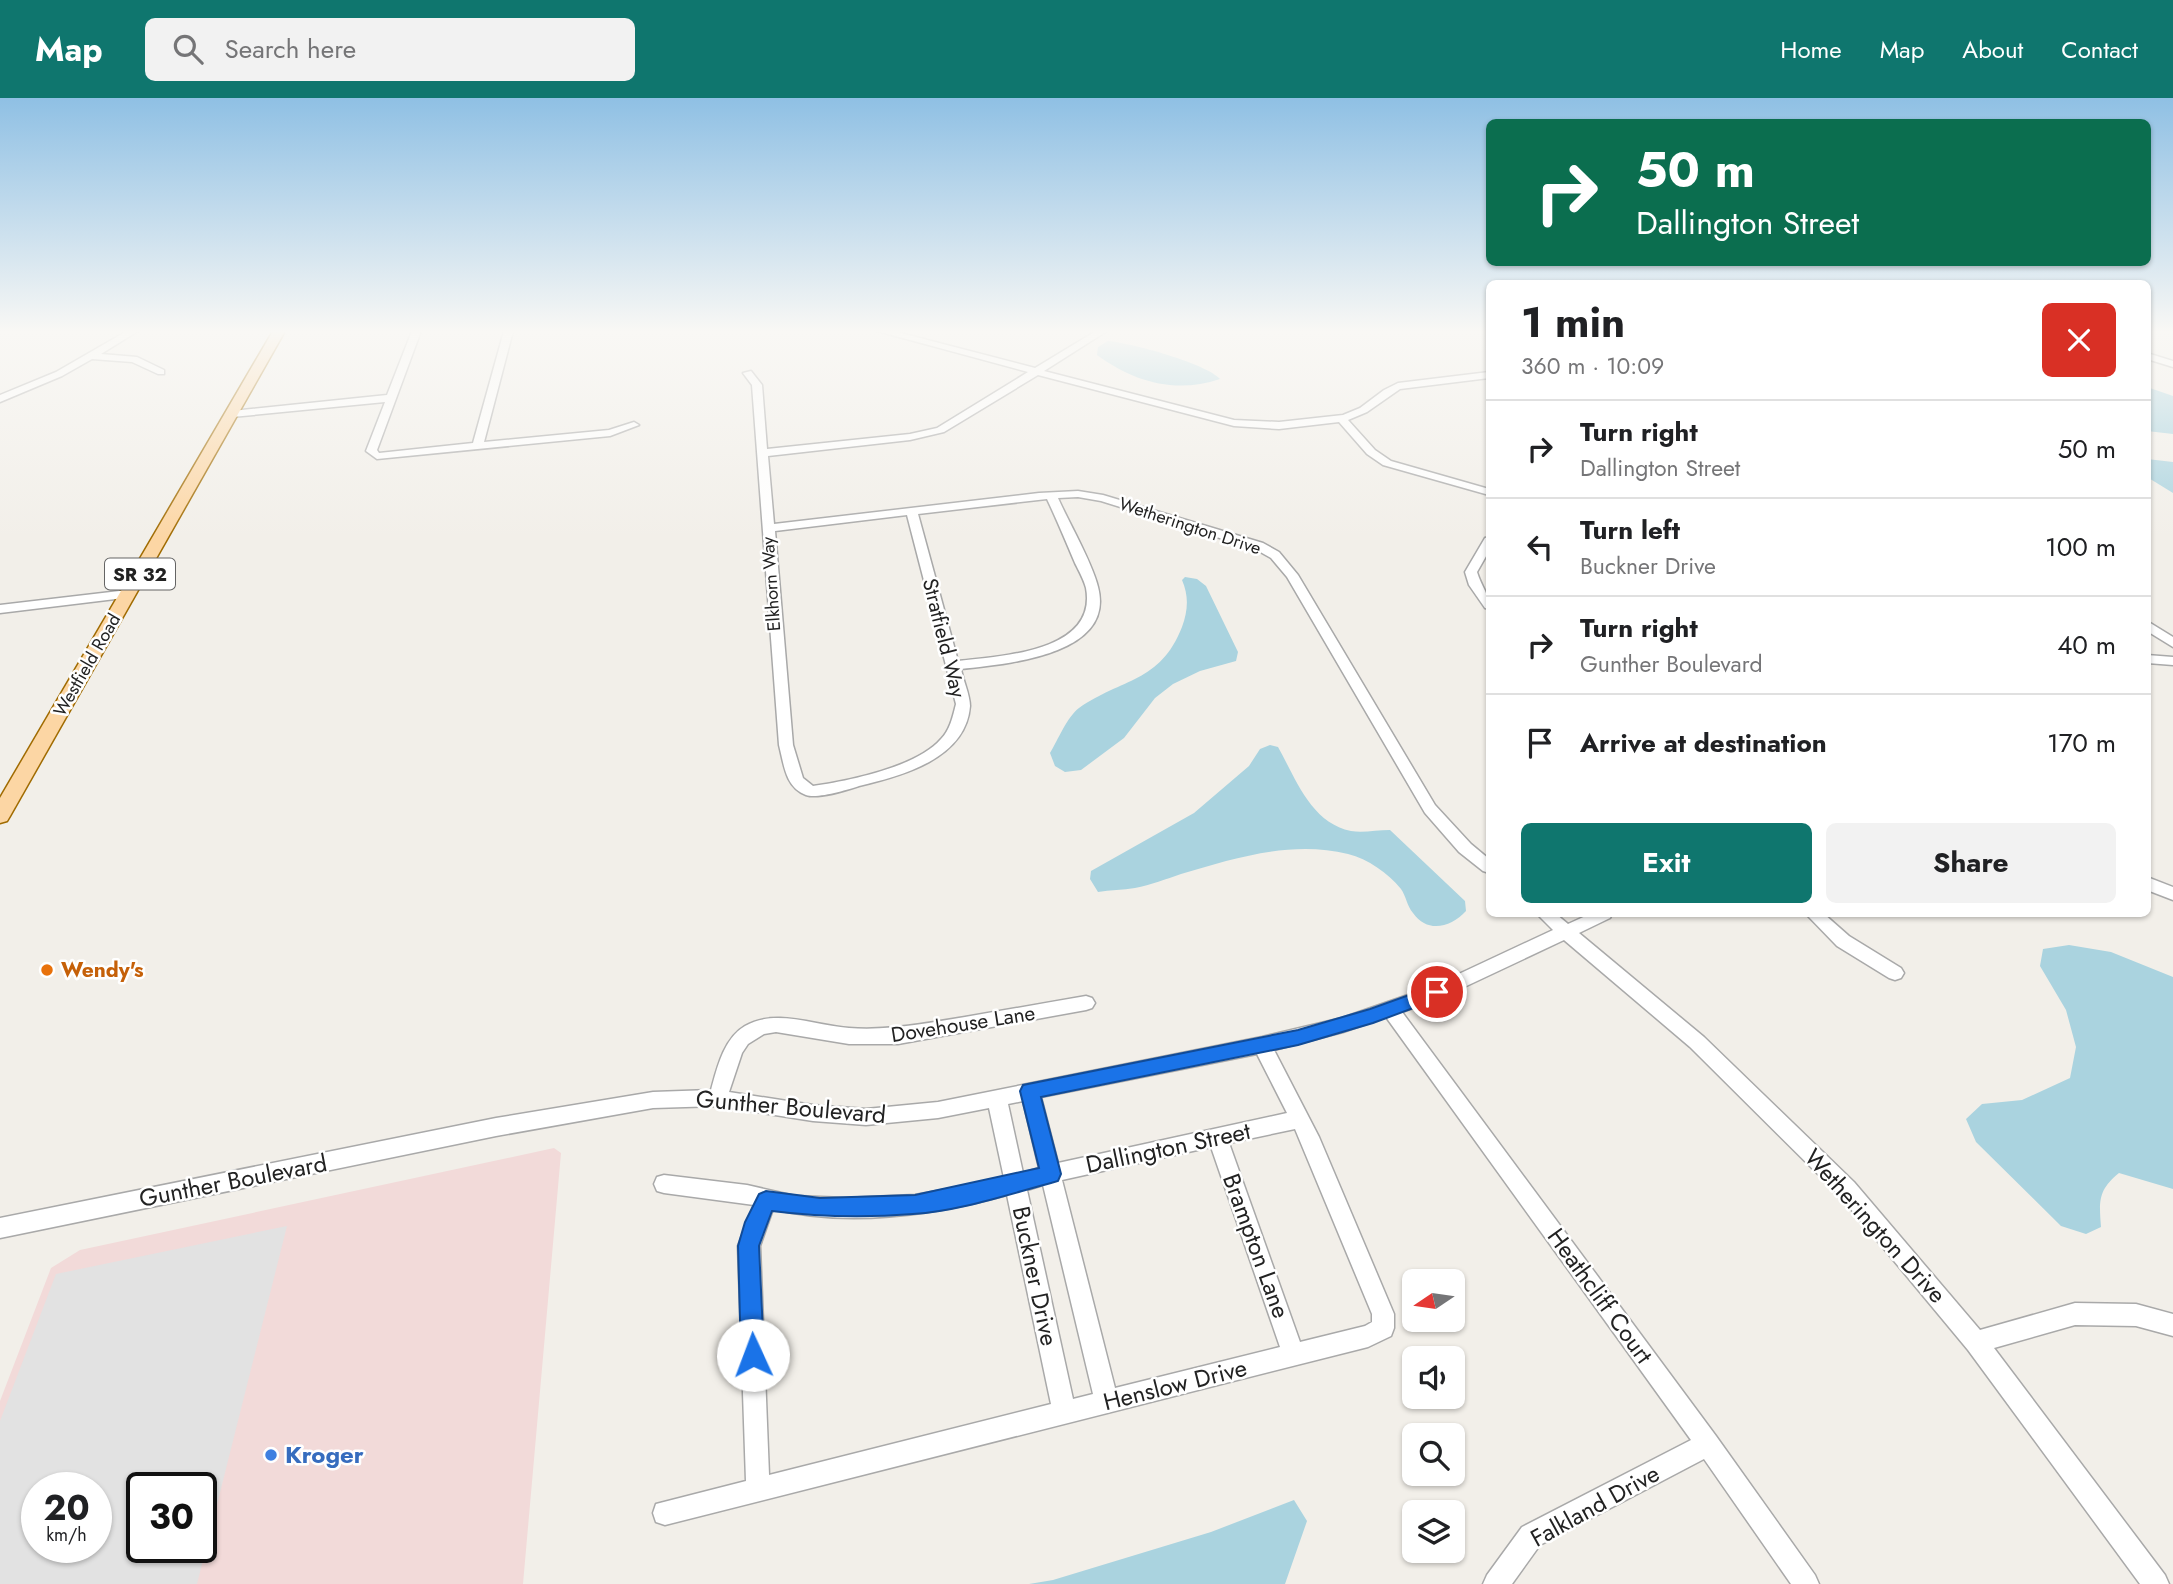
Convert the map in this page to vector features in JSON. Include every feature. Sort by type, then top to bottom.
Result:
[{"type":"main road","name":"Westfield Road","points":[[0,816],[240,400]]},
{"type":"street","points":[[232,414],[369,400]]},
{"type":"street","points":[[391,400],[372,453],[377,456],[610,433],[634,425]]},
{"type":"street","points":[[478,446],[490,400]]},
{"type":"street","name":"Elkhorn Way","points":[[758,400],[786,744],[796,781],[810,791]]},
{"type":"street","points":[[762,453],[930,433],[949,426],[991,400]]},
{"type":"street","points":[[1149,400],[1246,425],[1268,426],[1342,419],[1360,412],[1374,400]]},
{"type":"street","points":[[1342,419],[1371,452],[1387,463],[1486,491]]},
{"type":"street","name":"Wetherington Drive","points":[[767,528],[1078,494],[1103,498],[1246,540],[1275,555],[1292,575],[1430,809],[1465,848],[1486,865]]},
{"type":"street","points":[[953,666],[1039,652],[1073,637],[1092,616],[1095,602],[1092,587],[1051,495]]},
{"type":"street","name":"Stratfield Way","points":[[810,791],[905,766],[943,746],[960,719],[962,704],[912,511]]},
{"type":"street","points":[[1486,546],[1471,572],[1475,585],[1486,601]]},
{"type":"street","points":[[0,609],[128,594]]},
{"type":"street","points":[[2151,628],[2173,643]]},
{"type":"street","points":[[2151,659],[2173,661]]},
{"type":"street","points":[[2151,885],[2173,894]]},
{"type":"street","name":"Wetherington Drive","points":[[1549,917],[1697,1042],[1847,1189],[1976,1342],[2156,1584]]},
{"type":"street","name":"Gunther Boulevard","points":[[0,1228],[496,1127],[653,1100],[718,1098],[813,1113],[866,1117],[911,1114],[997,1098],[1343,1026],[1391,1010],[1464,980],[1597,917]]},
{"type":"street","points":[[1817,917],[1843,941],[1895,973]]},
{"type":"street","name":"Dovehouse Lane","points":[[718,1098],[736,1044],[747,1033],[762,1026],[776,1025],[866,1037],[898,1036],[1086,1003]]},
{"type":"street","name":"Heathcliff Court","points":[[1391,1010],[1807,1584]]},
{"type":"street","name":"Henslow Drive","points":[[664,1513],[1294,1355],[1377,1333],[1384,1328],[1384,1321],[1300,1119],[1262,1045]]},
{"type":"street","name":"Buckner Drive","points":[[1030,1091],[1107,1402]]},
{"type":"street","name":"Buckner Drive","points":[[997,1098],[1064,1413]]},
{"type":"street","name":"Dallington Street","points":[[664,1184],[747,1194],[766,1200],[820,1207],[883,1207],[945,1200],[1300,1119]]},
{"type":"street","name":"Brampton Lane","points":[[1217,1137],[1294,1355]]},
{"type":"street","points":[[758,1490],[749,1246],[766,1200]]},
{"type":"street","points":[[1976,1342],[2075,1314],[2136,1315],[2173,1325]]},
{"type":"street","name":"Falkland Drive","points":[[1496,1584],[1531,1536],[1708,1444]]},
{"type":"shaded area","points":[[554,1148],[561,1153],[523,1584],[0,1584],[0,1401],[51,1268],[80,1250]]},
{"type":"shaded area","points":[[287,1226],[217,1504],[217,1472],[126,1472],[126,1563],[202,1563],[197,1584],[0,1584],[0,1421],[56,1274]]},
{"type":"water","points":[[2151,400],[2173,400],[2173,434],[2151,431]]},
{"type":"water","points":[[2151,459],[2173,462],[2173,493],[2151,479]]},
{"type":"water","points":[[1185,577],[1197,579],[1206,586],[1238,652],[1236,661],[1200,671],[1173,684],[1155,698],[1124,738],[1081,770],[1065,772],[1055,766],[1050,753],[1075,712],[1095,698],[1151,669],[1173,645],[1186,615],[1187,598],[1182,580]]},
{"type":"water","points":[[1270,745],[1278,747],[1298,786],[1325,819],[1351,831],[1390,830],[1465,901],[1466,911],[1447,924],[1426,924],[1411,910],[1401,889],[1377,867],[1363,859],[1327,850],[1264,853],[1201,868],[1141,887],[1098,892],[1090,879],[1091,871],[1194,813],[1249,766],[1260,749]]},
{"type":"water","points":[[2069,945],[2111,952],[2173,977],[2173,1189],[2119,1173],[2107,1185],[2101,1197],[2101,1227],[2086,1234],[2061,1226],[1976,1142],[1966,1119],[1982,1104],[2022,1100],[2070,1078],[2076,1047],[2066,1010],[2040,966],[2043,949]]},
{"type":"water","points":[[1294,1500],[1307,1521],[1285,1584],[1029,1584],[1053,1580],[1211,1532]]},
{"type":"place","name":"Wendy's","points":[[47,970]]},
{"type":"place","name":"Kroger","points":[[271,1455]]},
{"type":"route","points":[[753,1355],[749,1246],[766,1200],[820,1207],[915,1205],[992,1190],[1051,1174],[1030,1091],[1298,1037],[1343,1026],[1437,992]]}]
